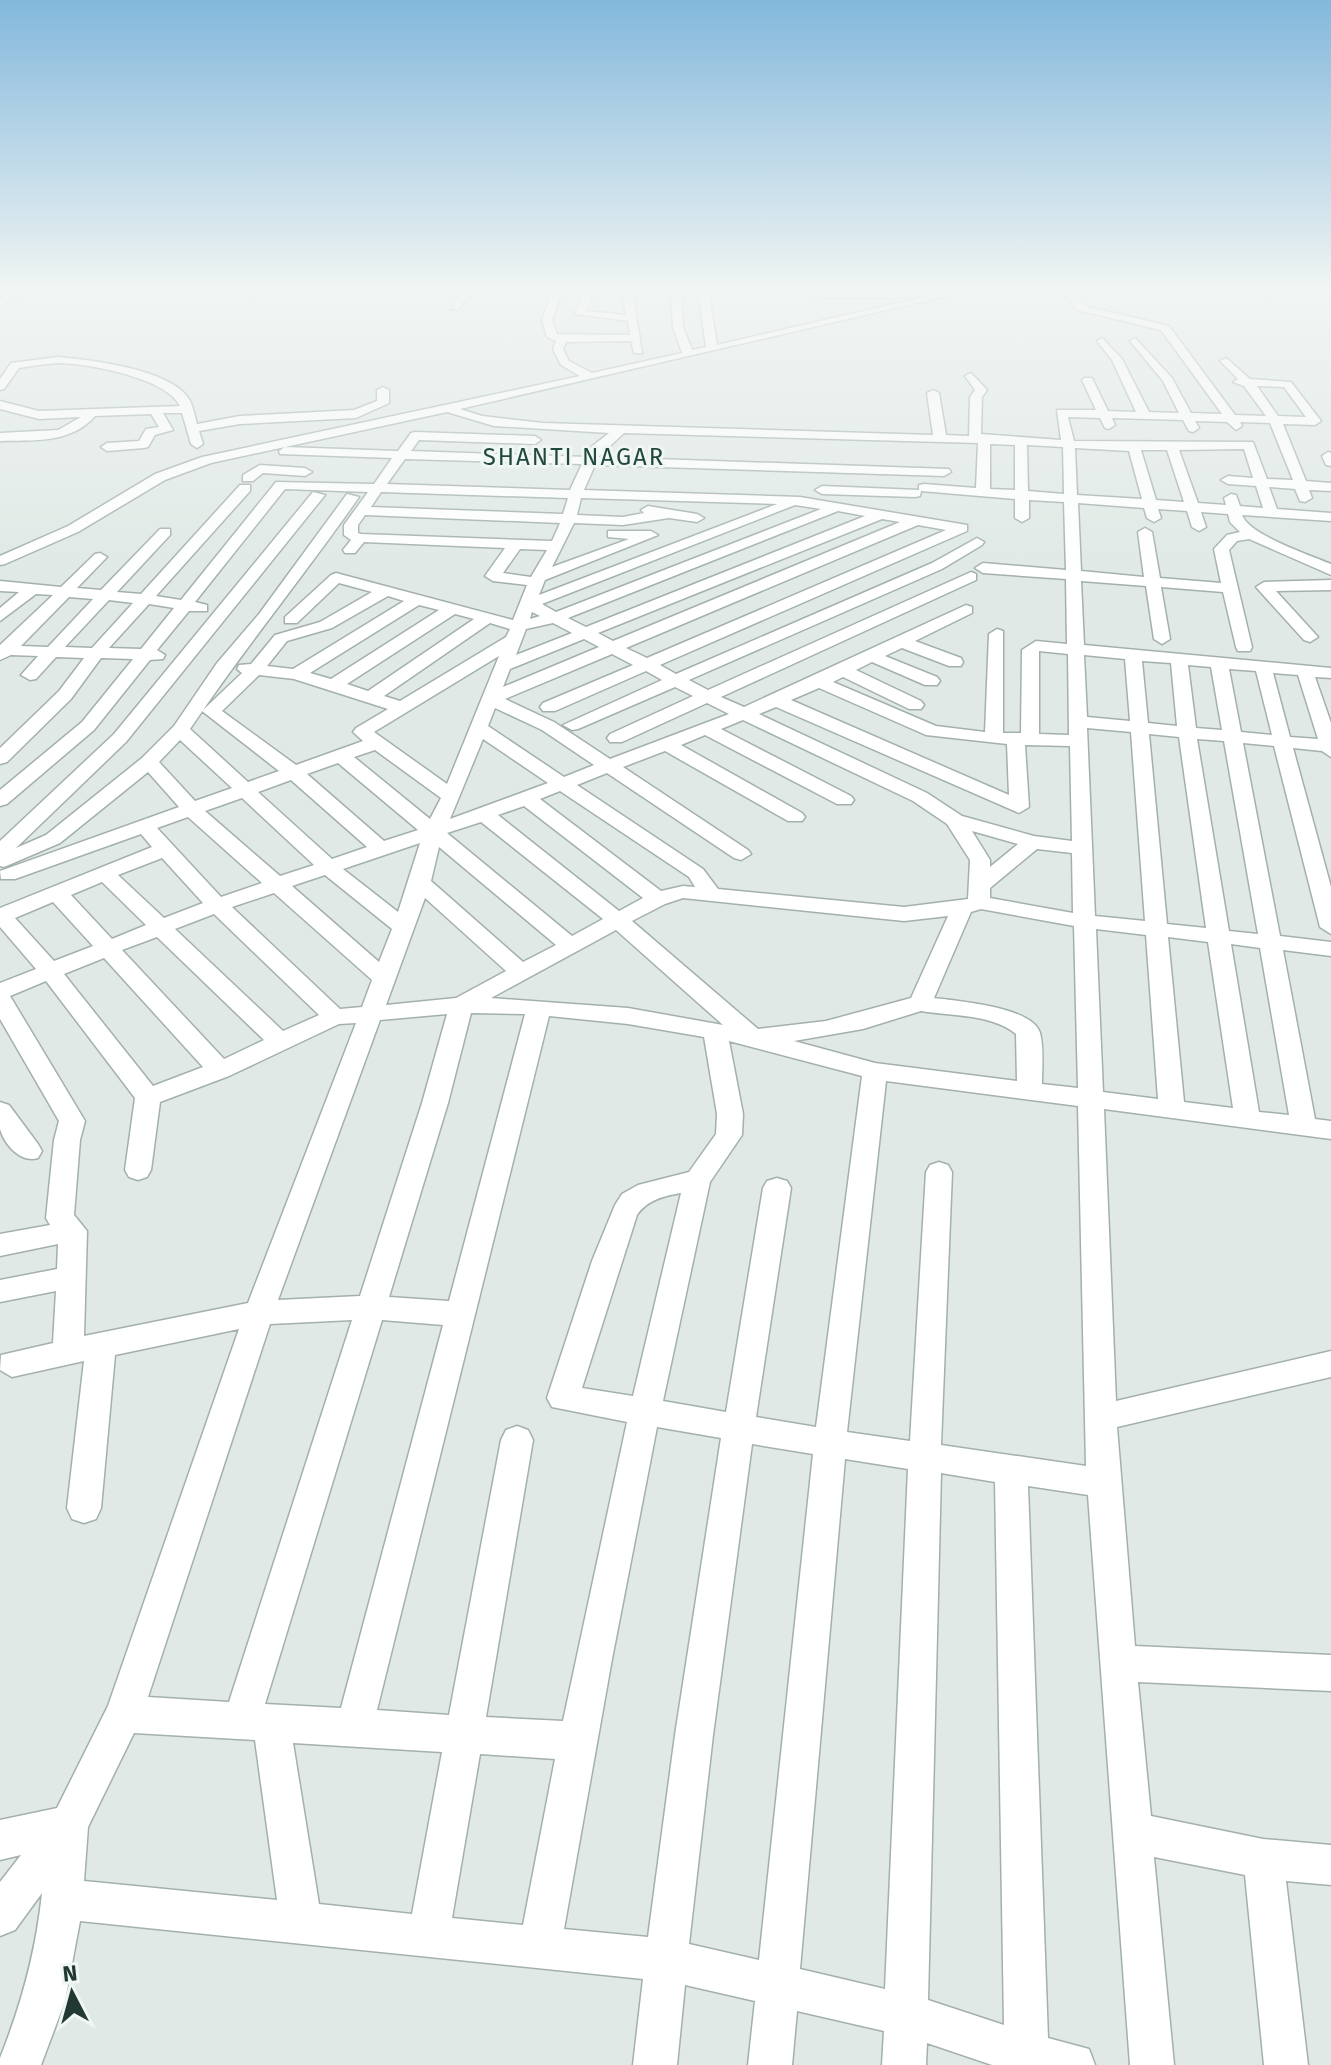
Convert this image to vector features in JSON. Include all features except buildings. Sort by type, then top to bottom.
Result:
[{"type":"street","points":[[168,385],[188,399],[193,428],[203,453]]},
{"type":"street","points":[[3,859],[120,738],[185,659],[245,614],[446,407],[551,385]]},
{"type":"street","points":[[978,385],[981,390],[976,397],[975,436],[984,440]]},
{"type":"street","points":[[1091,385],[1118,447]]},
{"type":"street","points":[[1130,385],[1144,415]]},
{"type":"street","points":[[1169,385],[1201,446],[1223,463],[1263,482],[1331,487]]},
{"type":"street","points":[[1210,385],[1249,445],[1271,512]]},
{"type":"street","points":[[1252,385],[1277,420],[1311,515]]},
{"type":"street","points":[[1152,2065],[1135,1833],[1117,1663],[1103,1483],[1069,445],[1061,413],[1315,421],[1288,385]]},
{"type":"street","points":[[193,428],[273,420],[301,421],[383,403],[383,390]]},
{"type":"street","points":[[355,532],[584,478],[953,451],[933,393]]},
{"type":"street","points":[[0,399],[32,399],[45,404],[39,415]]},
{"type":"street","points":[[0,405],[39,415],[156,412],[188,399]]},
{"type":"street","points":[[269,404],[273,420]]},
{"type":"street","points":[[273,420],[285,404]]},
{"type":"street","points":[[446,407],[474,423]]},
{"type":"street","points":[[107,447],[144,444],[150,432],[167,430],[156,412]]},
{"type":"street","points":[[0,437],[54,435],[84,423],[90,414]]},
{"type":"street","points":[[183,467],[236,478],[276,492],[318,495],[474,423],[497,421],[584,478],[651,535]]},
{"type":"street","points":[[360,434],[392,460]]},
{"type":"street","points":[[946,438],[1118,447],[1201,446]]},
{"type":"street","points":[[984,440],[989,496]]},
{"type":"street","points":[[1021,441],[1022,518]]},
{"type":"street","points":[[347,444],[392,460]]},
{"type":"street","points":[[1223,463],[1249,445]]},
{"type":"street","points":[[1134,447],[1151,503],[1152,582],[1162,639]]},
{"type":"street","points":[[1172,447],[1199,527]]},
{"type":"street","points":[[0,561],[73,529],[203,453],[392,460],[584,478],[738,466],[952,461],[944,472],[923,488],[883,513],[505,665]]},
{"type":"street","points":[[262,454],[392,460],[584,478],[738,466],[989,496],[1020,494],[1331,517]]},
{"type":"street","points":[[0,800],[88,726],[285,484],[392,460]]},
{"type":"street","points":[[392,460],[355,532],[350,550],[432,556]]},
{"type":"street","points":[[298,461],[392,460],[584,478],[738,466],[800,501],[962,528],[549,707]]},
{"type":"street","points":[[0,758],[65,695],[96,653],[145,599],[236,478],[257,470],[392,460],[584,478],[623,521],[672,513],[697,518]]},
{"type":"street","points":[[1223,463],[1239,525],[1267,543],[1331,570]]},
{"type":"street","points":[[584,478],[516,544],[493,576],[537,580],[697,518],[738,466]]},
{"type":"street","points":[[0,1915],[69,1825],[124,1714],[259,1313],[420,882],[433,832],[452,796],[505,665],[514,634],[584,478]]},
{"type":"street","points":[[3,859],[53,839],[149,762],[180,730],[223,667],[245,614],[318,495]]},
{"type":"street","points":[[529,604],[800,501]]},
{"type":"street","points":[[1111,501],[1115,522]]},
{"type":"street","points":[[452,796],[362,732],[404,708],[514,634],[839,506]]},
{"type":"street","points":[[490,699],[917,520]]},
{"type":"street","points":[[30,675],[165,532]]},
{"type":"street","points":[[355,532],[516,544]]},
{"type":"street","points":[[1244,647],[1222,545],[1232,538],[1251,534]]},
{"type":"street","points":[[572,725],[937,566],[977,542]]},
{"type":"street","points":[[1267,543],[1295,575],[1331,585]]},
{"type":"street","points":[[2,652],[100,557]]},
{"type":"street","points":[[616,738],[977,572],[1229,588]]},
{"type":"street","points":[[1295,575],[1264,587],[1310,637]]},
{"type":"street","points":[[291,620],[336,578],[487,618],[514,634]]},
{"type":"street","points":[[0,586],[145,599],[326,625]]},
{"type":"street","points":[[0,616],[32,589]]},
{"type":"street","points":[[380,848],[295,774],[211,711],[255,670],[281,638],[326,625],[384,592]]},
{"type":"street","points":[[296,674],[414,601]]},
{"type":"street","points":[[529,604],[708,697],[920,797],[955,820],[1023,840],[1082,848]]},
{"type":"street","points":[[334,685],[452,609]]},
{"type":"street","points":[[0,991],[217,905],[484,814],[706,729],[819,682],[840,669],[966,610]]},
{"type":"street","points":[[371,697],[487,618]]},
{"type":"street","points":[[879,619],[955,662]]},
{"type":"street","points":[[994,738],[997,634]]},
{"type":"street","points":[[920,1003],[973,899],[1023,840],[1019,807],[1030,650],[1036,646],[1076,649],[1331,673]]},
{"type":"street","points":[[2,652],[146,654],[223,667],[296,674],[404,708]]},
{"type":"street","points":[[1133,654],[1172,1109]]},
{"type":"street","points":[[869,655],[931,681]]},
{"type":"street","points":[[1179,659],[1187,732],[1247,1119]]},
{"type":"street","points":[[1219,662],[1304,1127]]},
{"type":"street","points":[[1263,667],[1331,927]]},
{"type":"street","points":[[840,669],[915,705]]},
{"type":"street","points":[[819,682],[932,731],[1023,739],[1138,727],[1330,747],[1305,671]]},
{"type":"street","points":[[490,699],[548,726],[741,854]]},
{"type":"street","points":[[775,700],[1019,807]]},
{"type":"street","points":[[480,729],[696,873],[710,893]]},
{"type":"street","points":[[706,729],[844,800]]},
{"type":"street","points":[[180,730],[327,866],[402,926]]},
{"type":"street","points":[[3,859],[143,825],[376,743]]},
{"type":"street","points":[[667,744],[795,817]]},
{"type":"street","points":[[341,756],[572,947]]},
{"type":"street","points":[[149,762],[190,808],[382,977]]},
{"type":"street","points":[[526,798],[657,899]]},
{"type":"street","points":[[484,814],[620,922],[753,1038],[863,1021],[920,1003],[1009,1019],[1023,1024],[1028,1032],[1030,1091]]},
{"type":"street","points":[[955,820],[980,860],[973,899]]},
{"type":"street","points":[[143,825],[217,905],[335,1017]]},
{"type":"street","points":[[138,1170],[148,1097],[51,972],[1,916],[165,849]]},
{"type":"street","points":[[3,859],[32,904]]},
{"type":"street","points":[[105,874],[281,1043]]},
{"type":"street","points":[[420,882],[522,974]]},
{"type":"street","points":[[301,1923],[256,1722],[372,1307],[435,1103],[461,1005],[620,922],[657,899],[683,892],[904,914],[973,899],[1084,921],[1331,949]]},
{"type":"street","points":[[57,893],[220,1070]]},
{"type":"street","points":[[0,999],[72,1121],[67,1140],[60,1218],[73,1231],[68,1352]]},
{"type":"street","points":[[148,1097],[220,1070],[335,1017],[461,1005],[539,1007],[628,1016],[753,1038],[875,1071],[1331,1130]]},
{"type":"street","points":[[354,1729],[539,1007]]},
{"type":"street","points":[[540,1948],[575,1741],[643,1410],[697,1180],[729,1135],[730,1114],[715,1031]]},
{"type":"street","points":[[770,2065],[830,1443],[875,1071]]},
{"type":"street","points":[[0,1111],[29,1151]]},
{"type":"street","points":[[904,2065],[925,1455],[939,1172]]},
{"type":"street","points":[[697,1180],[656,1188],[630,1202],[609,1253],[563,1398],[830,1443],[1103,1483]]},
{"type":"street","points":[[655,2065],[666,1960],[738,1427],[777,1188]]},
{"type":"street","points":[[0,1245],[73,1231]]},
{"type":"street","points":[[0,1291],[72,1277]]},
{"type":"street","points":[[12,1364],[259,1313],[372,1307],[458,1314]]},
{"type":"street","points":[[84,1508],[101,1345]]},
{"type":"street","points":[[1100,1418],[1331,1364]]},
{"type":"street","points":[[428,1936],[517,1440]]},
{"type":"street","points":[[1011,1470],[1028,2060]]},
{"type":"street","points":[[1117,1663],[1329,1680]]},
{"type":"street","points":[[124,1714],[466,1737],[575,1741]]},
{"type":"street","points":[[0,1840],[69,1825]]},
{"type":"street","points":[[19,2065],[44,2001],[62,1899],[69,1825]]},
{"type":"street","points":[[1135,1833],[1263,1859],[1331,1865]]},
{"type":"street","points":[[1263,1859],[1286,2065]]},
{"type":"street","points":[[62,1899],[666,1960],[907,2015],[1028,2060],[1073,2065]]},
{"type":"district","name":"SHANTI NAGAR","points":[[574,457]]}]
